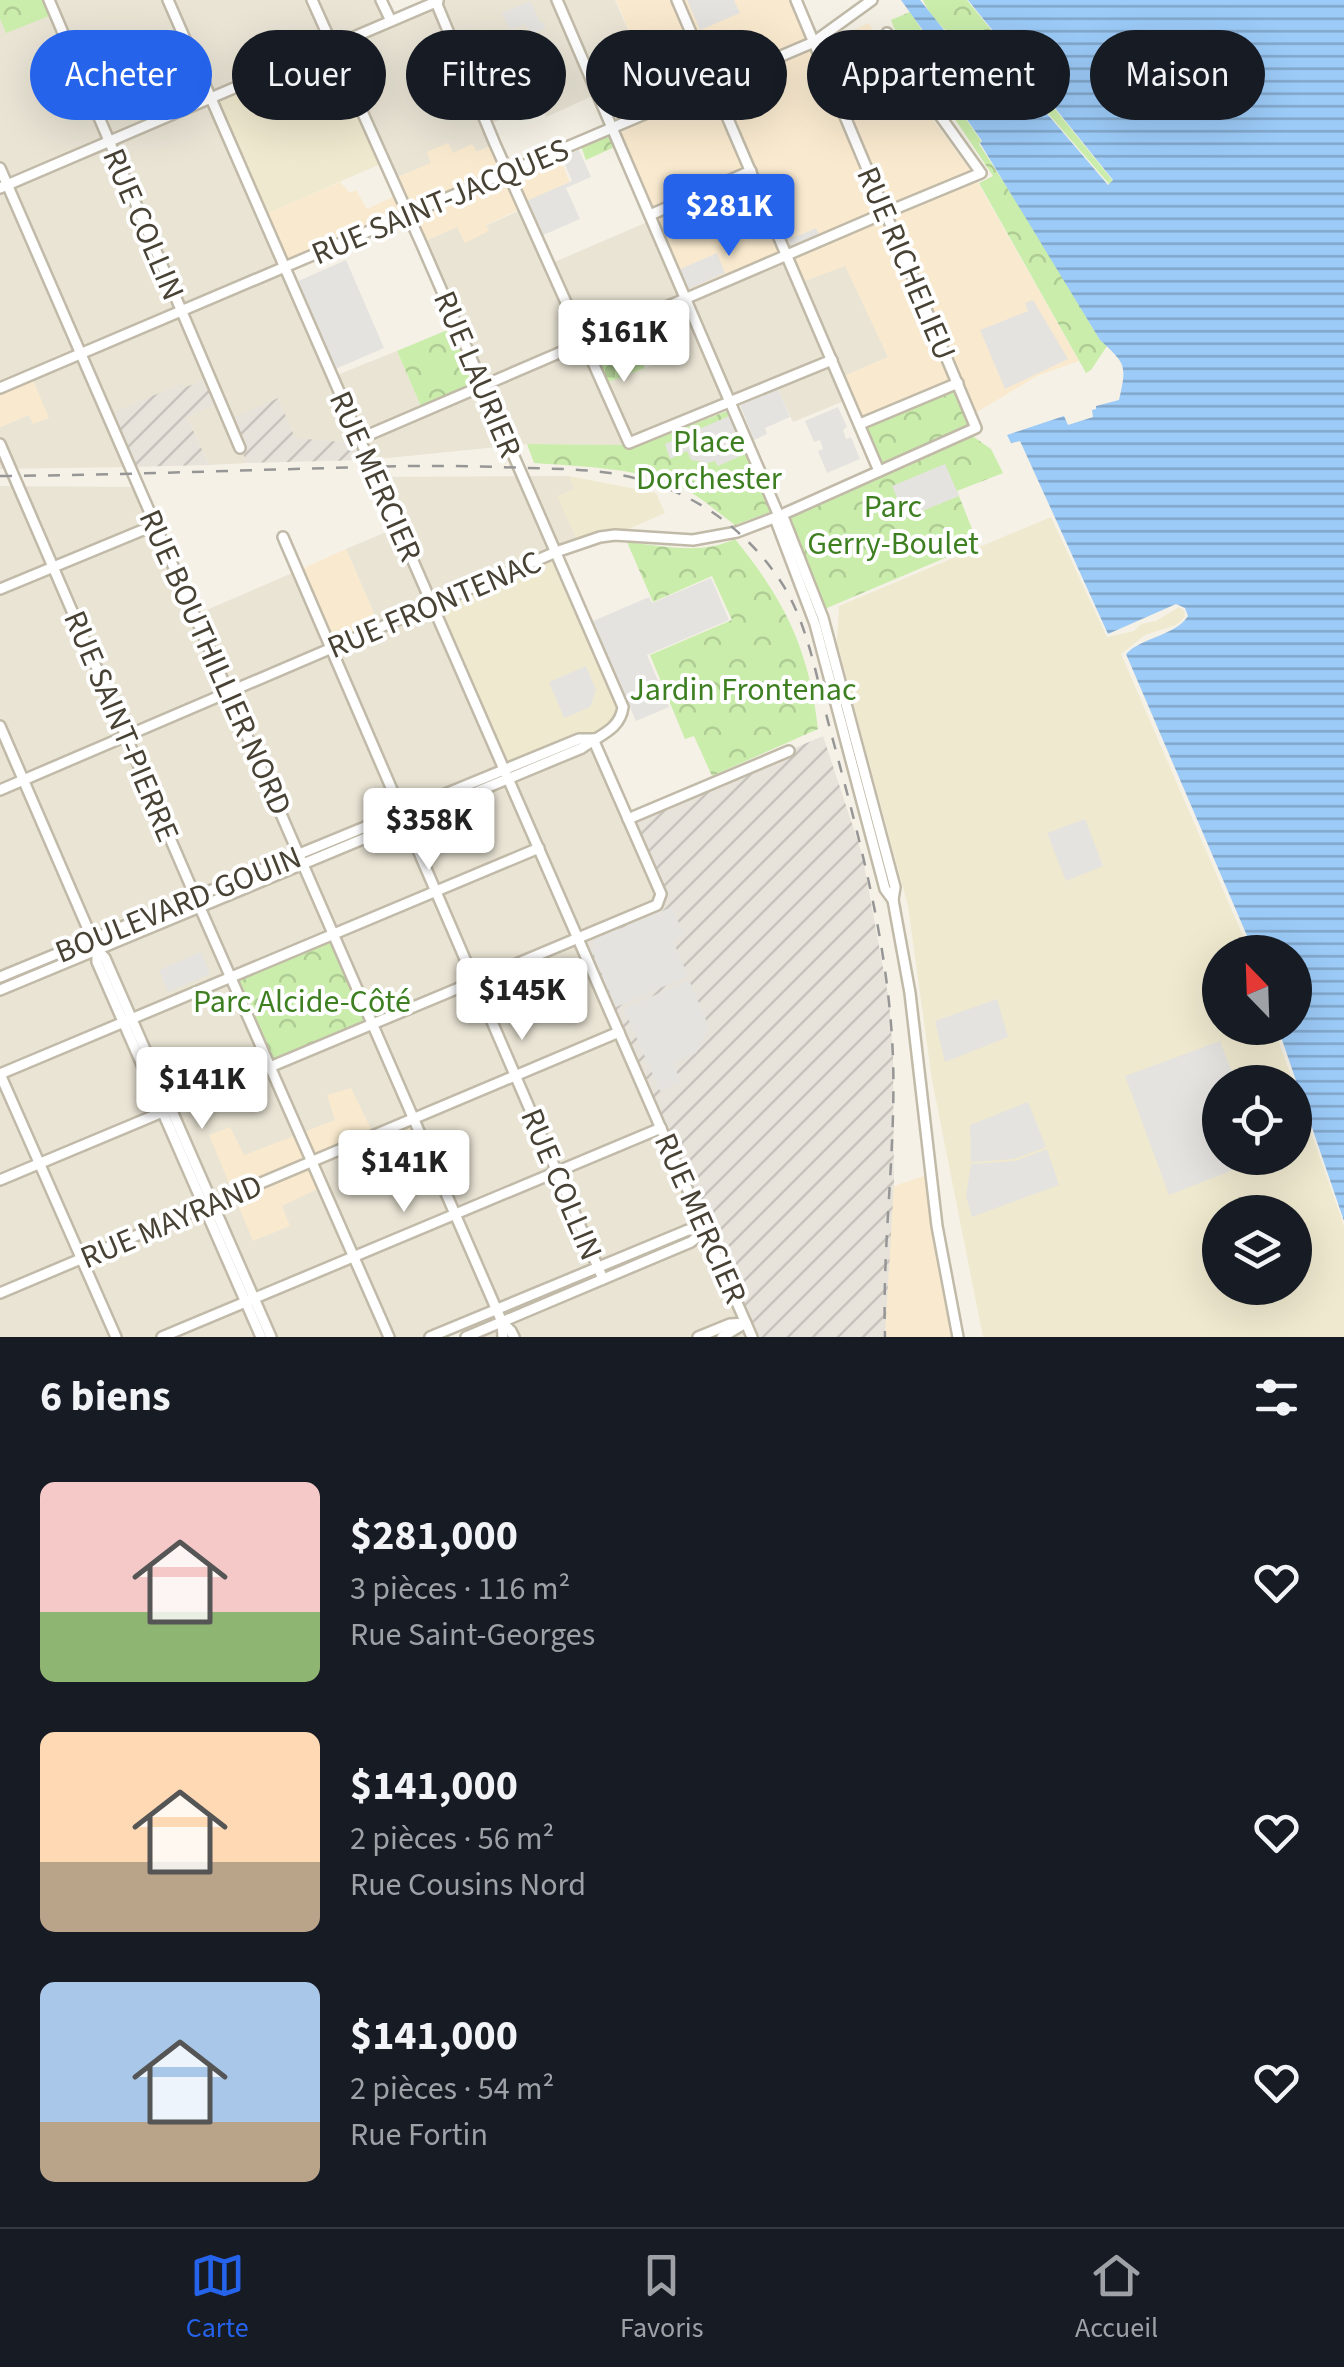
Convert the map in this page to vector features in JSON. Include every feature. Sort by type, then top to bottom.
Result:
[{"type":"street","name":"RUE COLLIN","points":[[48,0],[240,448]]},
{"type":"street","name":"RUE MERCIER","points":[[168,0],[181,30]]},
{"type":"street","name":"RUE LAURIER","points":[[312,0],[326,30]]},
{"type":"street","points":[[381,0],[390,21]]},
{"type":"street","points":[[557,0],[779,516],[776,521],[815,624],[885,889],[893,900],[910,994],[937,1226],[958,1337]]},
{"type":"street","points":[[677,0],[690,30]]},
{"type":"street","name":"RUE RICHELIEU","points":[[796,0],[809,30]]},
{"type":"street","name":"RUE SAINT-JACQUES","points":[[831,30],[872,0]]},
{"type":"street","points":[[370,30],[438,1],[508,173],[630,444],[832,360]]},
{"type":"street","name":"RUE MERCIER","points":[[212,103],[752,1337]]},
{"type":"street","points":[[4,187],[160,120]]},
{"type":"street","name":"RUE LAURIER","points":[[367,120],[623,707],[614,728],[593,739]]},
{"type":"street","name":"RUE SAINT-JACQUES","points":[[0,388],[629,120]]},
{"type":"street","points":[[729,120],[880,470]]},
{"type":"street","name":"RUE RICHELIEU","points":[[847,120],[976,428],[880,470]]},
{"type":"street","points":[[359,439],[982,173],[944,120]]},
{"type":"street","name":"RUE BOUTHILLIER NORD","points":[[0,168],[4,187],[156,525],[496,1310],[514,1337]]},
{"type":"street","points":[[650,215],[751,172]]},
{"type":"street","points":[[860,424],[958,383]]},
{"type":"street","name":"RUE SAINT-PIERRE","points":[[0,444],[389,1337]]},
{"type":"street","name":"RUE FRONTENAC","points":[[0,790],[556,552],[600,537],[706,540],[738,532],[880,470]]},
{"type":"street","points":[[0,589],[156,525]]},
{"type":"street","name":"RUE COLLIN","points":[[283,537],[604,1279]]},
{"type":"street","points":[[0,726],[95,944],[97,962],[128,1021],[250,1300],[271,1337]]},
{"type":"street","points":[[0,1180],[657,905],[662,894],[593,739]]},
{"type":"street","name":"BOULEVARD GOUIN","points":[[0,977],[95,944],[507,774],[582,748],[593,739]]},
{"type":"street","points":[[628,820],[789,751]]},
{"type":"street","points":[[116,1337],[0,1074],[539,848]]},
{"type":"street","name":"BOULEVARD GOUIN","points":[[0,990],[95,944]]},
{"type":"street","name":"RUE MAYRAND","points":[[0,1293],[620,1032]]},
{"type":"street","points":[[162,1337],[662,1128]]},
{"type":"street","points":[[430,1337],[688,1230],[706,1230]]},
{"type":"street","points":[[466,1337],[692,1242],[706,1230]]},
{"type":"street","points":[[250,1300],[260,1337]]},
{"type":"street","name":"RUE BOUTHILLIER NORD","points":[[502,1322],[502,1337]]},
{"type":"street","points":[[698,1337],[730,1324],[746,1323]]},
{"type":"street","points":[[722,1337],[746,1323]]},
{"type":"shaded area","points":[[0,0],[381,0],[391,21],[440,0],[615,0],[628,30],[586,30],[586,99],[566,108],[566,30],[406,30],[406,120],[500,120],[488,125],[495,144],[476,152],[452,153],[448,143],[432,163],[393,179],[367,120],[386,120],[386,30],[232,30],[232,89],[212,98],[212,30],[30,30],[30,120],[212,120],[212,100],[332,377],[397,351],[423,411],[483,385],[421,243],[458,226],[466,242],[488,230],[485,226],[525,208],[550,264],[652,220],[787,255],[799,283],[847,265],[888,357],[840,378],[849,399],[793,422],[778,389],[623,445],[527,444],[368,460],[342,442],[294,439],[229,420],[247,463],[209,465],[187,417],[180,385],[130,467],[0,469],[0,427],[29,415],[33,423],[49,418],[0,388]],"holes":[[[686,298],[697,324],[661,339],[669,359],[603,384],[584,342]]]},
{"type":"shaded area","points":[[616,0],[796,0],[810,30],[807,120],[933,120],[973,174],[1079,361],[1037,376],[879,471],[840,378],[888,357],[845,266],[799,283],[787,255],[686,298],[611,130],[558,153],[571,185],[486,225],[489,231],[465,243],[457,227],[421,243],[408,215],[284,268],[261,216],[340,182],[350,193],[356,190],[367,209],[399,194],[393,179],[431,163],[427,152],[448,143],[453,153],[472,144],[477,152],[495,144],[508,172],[611,128],[608,120],[787,120],[787,30],[628,30]]},
{"type":"shaded area","points":[[687,0],[734,0],[740,13],[700,30]]},
{"type":"shaded area","points":[[530,1],[546,28],[529,30],[525,24],[510,30],[502,13]]},
{"type":"shaded area","points":[[869,23],[873,30],[853,30]]},
{"type":"shaded area","points":[[232,89],[232,120],[367,120],[385,162],[261,216],[212,98]]},
{"type":"shaded area","points":[[579,150],[591,177],[566,188],[580,219],[541,236],[526,201],[572,181],[562,157]]},
{"type":"shaded area","points":[[788,224],[795,237],[816,228],[820,237],[790,249],[781,227]]},
{"type":"shaded area","points":[[717,253],[725,273],[687,290],[678,270]]},
{"type":"shaded area","points":[[346,260],[384,348],[333,370],[296,282]]},
{"type":"shaded area","points":[[1033,300],[1068,359],[1005,389],[980,330],[1028,311],[1025,303]]},
{"type":"shaded area","points":[[31,375],[49,418],[33,424],[29,415],[0,427],[0,388]]},
{"type":"shaded area","points":[[210,378],[221,402],[187,417],[209,465],[130,467],[108,415],[180,384],[183,388]]},
{"type":"shaded area","points":[[778,389],[790,417],[765,428],[767,434],[754,440],[740,405]]},
{"type":"shaded area","points":[[278,398],[295,438],[342,442],[357,436],[368,460],[247,463],[228,420]]},
{"type":"shaded area","points":[[838,407],[847,427],[843,430],[846,439],[851,437],[860,459],[827,473],[818,451],[823,449],[820,440],[814,442],[805,421]]},
{"type":"shaded area","points":[[729,416],[745,454],[718,466],[715,461],[691,460],[687,451],[670,459],[665,444]]},
{"type":"shaded area","points":[[945,464],[959,496],[905,518],[892,486]]},
{"type":"shaded area","points":[[569,476],[575,489],[558,496],[579,544],[556,552],[505,769],[0,977],[0,486],[139,487],[195,615],[297,571],[380,627],[346,549],[398,527],[376,477]]},
{"type":"shaded area","points":[[569,476],[656,493],[665,513],[615,535],[579,544],[557,496],[575,489]]},
{"type":"shaded area","points":[[1051,517],[1107,637],[1134,631],[1179,607],[1184,611],[1185,617],[1176,625],[1145,635],[1121,654],[1243,935],[1202,935],[1202,1045],[1280,1045],[1287,1065],[1202,1065],[1202,1175],[1312,1175],[1312,1135],[1344,1226],[1344,1337],[983,1337],[932,1080],[908,906],[837,643],[839,606]]},
{"type":"shaded area","points":[[346,549],[380,627],[331,648],[297,571]]},
{"type":"shaded area","points":[[556,552],[623,707],[621,718],[593,739],[578,739],[505,769],[433,604]]},
{"type":"shaded area","points":[[711,578],[729,620],[647,655],[669,707],[636,721],[593,621],[649,597],[652,603]]},
{"type":"shaded area","points":[[586,666],[596,690],[590,707],[564,718],[549,682]]},
{"type":"shaded area","points":[[823,736],[862,854],[889,1000],[894,1183],[885,1337],[752,1337],[579,939],[657,905],[661,895],[628,819]]},
{"type":"shaded area","points":[[593,739],[661,894],[752,1337],[722,1337],[744,1324],[698,1337],[514,1337],[503,1323],[503,1337],[466,1337],[691,1242],[705,1231],[688,1230],[430,1337],[271,1337],[98,952],[261,1337],[0,1337],[0,990],[509,779],[581,754]]},
{"type":"shaded area","points":[[1085,819],[1103,866],[1066,881],[1047,833]]},
{"type":"shaded area","points":[[672,907],[684,935],[673,941],[688,976],[616,1007],[591,948],[596,946],[593,940]]},
{"type":"shaded area","points":[[201,952],[210,974],[168,992],[159,970]]},
{"type":"shaded area","points":[[689,980],[709,1027],[696,1053],[673,1063],[681,1082],[660,1091],[624,1009]]},
{"type":"shaded area","points":[[997,999],[1008,1037],[945,1062],[935,1021]]},
{"type":"shaded area","points":[[1209,1045],[1222,1045],[1229,1065],[1202,1065],[1202,1175],[1220,1175],[1169,1195],[1125,1076]]},
{"type":"shaded area","points":[[351,1088],[374,1135],[414,1119],[429,1153],[393,1168],[400,1183],[377,1193],[354,1141],[313,1161],[326,1185],[282,1206],[290,1226],[253,1241],[209,1135],[230,1127],[244,1155],[335,1120],[327,1095]]},
{"type":"shaded area","points":[[1028,1102],[1046,1147],[1014,1159],[971,1162],[970,1125]]},
{"type":"shaded area","points":[[1047,1149],[1059,1185],[972,1217],[966,1196],[971,1164],[1015,1161]]},
{"type":"shaded area","points":[[930,1174],[958,1337],[885,1337],[891,1187]]},
{"type":"green space","points":[[0,0],[49,0],[54,14],[6,33],[0,19]]},
{"type":"green space","points":[[923,0],[967,0],[991,30],[947,30],[930,14]]},
{"type":"green space","points":[[910,12],[922,30],[895,30],[891,20]]},
{"type":"green space","points":[[956,120],[967,120],[981,141],[979,144],[1107,346],[1086,373],[979,183],[993,176]]},
{"type":"green space","points":[[1054,120],[1064,120],[1113,181],[1109,184]]},
{"type":"green space","points":[[611,130],[619,145],[586,160],[580,144]]},
{"type":"green space","points":[[625,324],[645,368],[603,384],[584,342]]},
{"type":"green space","points":[[457,326],[483,385],[423,411],[397,351]]},
{"type":"green space","points":[[958,383],[976,428],[879,471],[860,424]]},
{"type":"green space","name":"Place Dorchester","points":[[730,410],[773,511],[735,525],[696,496],[672,484],[614,470],[534,463],[527,444],[631,448]]},
{"type":"green space","name":"Parc Gerry-Boulet","points":[[971,435],[991,449],[1003,473],[957,491],[978,544],[827,608],[823,618],[786,516]]},
{"type":"green space","name":"Jardin Frontenac","points":[[735,539],[768,584],[792,627],[808,674],[818,729],[712,776],[694,736],[685,739],[650,655],[732,620],[712,576],[653,602],[627,542],[696,548]]},
{"type":"green space","name":"Parc Alcide-Côté","points":[[334,934],[373,1025],[271,1067],[231,977]]},
{"type":"water","points":[[901,0],[920,0],[944,30],[923,30]]},
{"type":"water","points":[[968,0],[1344,0],[1344,1221],[1312,1127],[1312,1065],[1291,1065],[1284,1045],[1312,1045],[1312,935],[1247,935],[1126,654],[1182,623],[1188,616],[1185,608],[1176,604],[1108,634],[1020,441],[1011,443],[1007,435],[1064,416],[1068,425],[1093,417],[1096,406],[1119,400],[1122,366],[1100,340],[967,120],[1052,120],[1108,185],[1113,180],[1065,120],[1070,120],[1070,30],[992,30]]},
{"type":"railway","points":[[0,476],[407,466],[583,470],[624,476],[681,495],[721,518],[755,549],[783,585],[806,636],[862,851],[886,974],[893,1058],[893,1128],[885,1337]]}]
